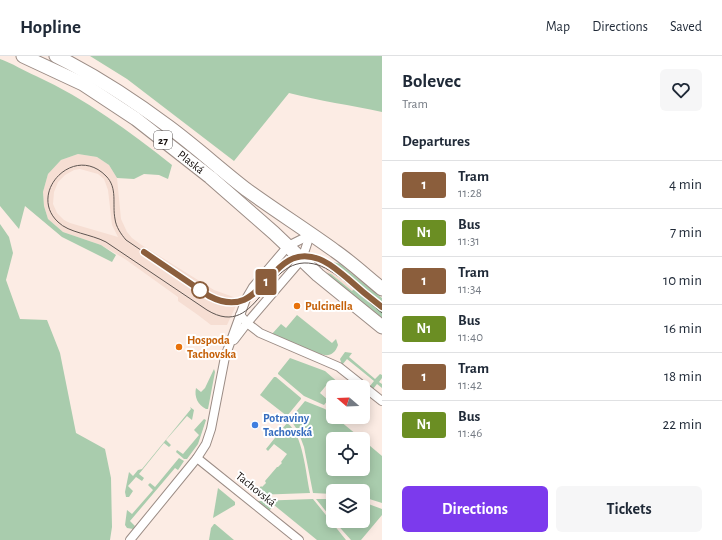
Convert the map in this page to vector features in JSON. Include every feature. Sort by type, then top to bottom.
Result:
[{"type":"main road","name":"Plaská","points":[[23,56],[82,84],[136,119],[210,177],[288,246],[318,275],[382,327]]},
{"type":"main road","name":"Plaská","points":[[56,56],[88,72],[122,93],[170,127],[251,193],[340,255],[382,289]]},
{"type":"street","points":[[130,540],[197,458],[206,444],[211,429],[222,368],[240,315],[253,287],[288,246],[310,235]]},
{"type":"street","points":[[230,346],[247,323],[302,259],[310,235]]},
{"type":"street","points":[[240,315],[247,323],[260,333],[339,367],[382,401]]},
{"type":"street","name":"Tachovská","points":[[197,458],[299,540]]},
{"type":"shaded area","points":[[78,154],[97,157],[109,165],[117,178],[121,219],[127,232],[140,244],[214,290],[239,299],[227,325],[211,325],[178,301],[178,297],[125,259],[101,245],[63,232],[48,219],[44,206],[43,192],[48,174],[61,160]],"holes":[[[80,169],[98,174],[104,179],[108,190],[112,225],[118,237],[64,220],[57,213],[53,204],[54,192],[58,182],[65,175],[74,170]]]},
{"type":"shaded area","points":[[330,261],[382,302],[382,316],[331,274],[327,273],[325,267]]},
{"type":"green space","points":[[90,56],[382,56],[382,112],[289,93],[234,161],[127,79]]},
{"type":"green space","points":[[0,59],[54,85],[90,105],[140,140],[172,165],[168,179],[159,175],[144,174],[134,179],[117,178],[109,165],[97,157],[78,154],[61,160],[48,174],[43,192],[44,206],[48,219],[63,232],[101,245],[116,255],[112,262],[62,237],[25,206],[19,229],[0,206]]},
{"type":"green space","points":[[0,224],[9,237],[13,253],[6,280],[20,319],[47,320],[60,353],[76,433],[105,449],[111,478],[112,527],[110,540],[0,540]]},
{"type":"green space","points":[[330,261],[340,264],[382,298],[382,319],[330,277],[327,273],[331,274],[352,291],[359,284]]},
{"type":"green space","points":[[297,315],[332,343],[336,339],[338,345],[333,353],[329,355],[320,354],[272,334],[281,324],[286,328]]},
{"type":"green space","points":[[345,352],[352,353],[349,357],[375,379],[380,374],[382,375],[379,382],[382,384],[382,388],[377,384],[373,389],[370,386],[374,381],[347,359],[342,365],[340,359]]},
{"type":"green space","points":[[290,358],[325,371],[335,380],[326,380],[326,386],[320,393],[326,398],[326,402],[324,405],[304,396],[278,373]]},
{"type":"green space","points":[[214,369],[215,372],[208,409],[206,409],[197,400],[196,388],[201,392],[205,388]]},
{"type":"green space","points":[[274,377],[276,377],[301,398],[287,416],[260,395]]},
{"type":"green space","points":[[305,401],[326,410],[326,424],[344,424],[353,432],[326,432],[326,476],[370,476],[370,446],[382,456],[382,503],[370,499],[370,484],[326,484],[326,494],[313,493],[304,447],[298,431],[290,419]]},
{"type":"green space","points":[[190,407],[194,410],[192,420],[187,416],[166,440],[171,445],[169,447],[164,443],[139,474],[144,478],[142,481],[136,477],[128,486],[133,491],[129,497],[126,497],[125,492],[129,472],[133,476],[138,470],[142,469],[191,409]]},
{"type":"green space","points":[[204,419],[206,420],[198,444],[187,459],[184,459],[176,452],[177,450],[183,454],[199,435],[194,430]]},
{"type":"green space","points":[[287,423],[297,436],[300,445],[310,493],[255,495],[261,486],[262,487],[266,483],[265,481],[282,463],[281,462],[287,454],[274,444],[268,451],[266,449]]},
{"type":"green space","points":[[179,458],[184,461],[178,470],[175,468],[130,521],[135,526],[133,529],[127,528],[125,525],[127,510],[132,514],[153,490],[148,485],[150,483],[155,487]]},
{"type":"green space","points":[[218,488],[235,502],[235,505],[213,518]]},
{"type":"green space","points":[[313,499],[326,515],[326,528],[336,528],[346,540],[317,540],[274,505],[269,511],[257,501]]},
{"type":"green space","points":[[316,499],[326,499],[326,511]]},
{"type":"green space","points":[[370,505],[382,509],[382,515],[361,540],[351,540],[340,528],[370,528]]},
{"type":"green space","points":[[214,524],[234,540],[209,540],[211,528]]},
{"type":"tram line","points":[[382,307],[327,263],[319,259],[302,256],[288,261],[276,270],[255,292],[243,300],[228,302],[209,296],[126,240],[116,225],[112,186],[106,176],[93,167],[81,165],[69,168],[58,176],[51,186],[48,198],[50,210],[58,222],[63,226],[106,242],[207,310],[225,317],[240,314],[252,306],[273,280],[285,270],[300,263],[318,265],[326,268],[351,286],[382,313]]},
{"type":"tram line","name":"1","points":[[144,252],[209,296],[219,301],[230,303],[246,300],[253,295],[285,262],[302,257],[314,258],[330,264],[382,307]]},
{"type":"place","name":"Pulcinella","points":[[297,306]]},
{"type":"place","name":"Hospoda Tachovska","points":[[179,347]]},
{"type":"place","name":"Potraviny Tachovská","points":[[255,425]]}]
